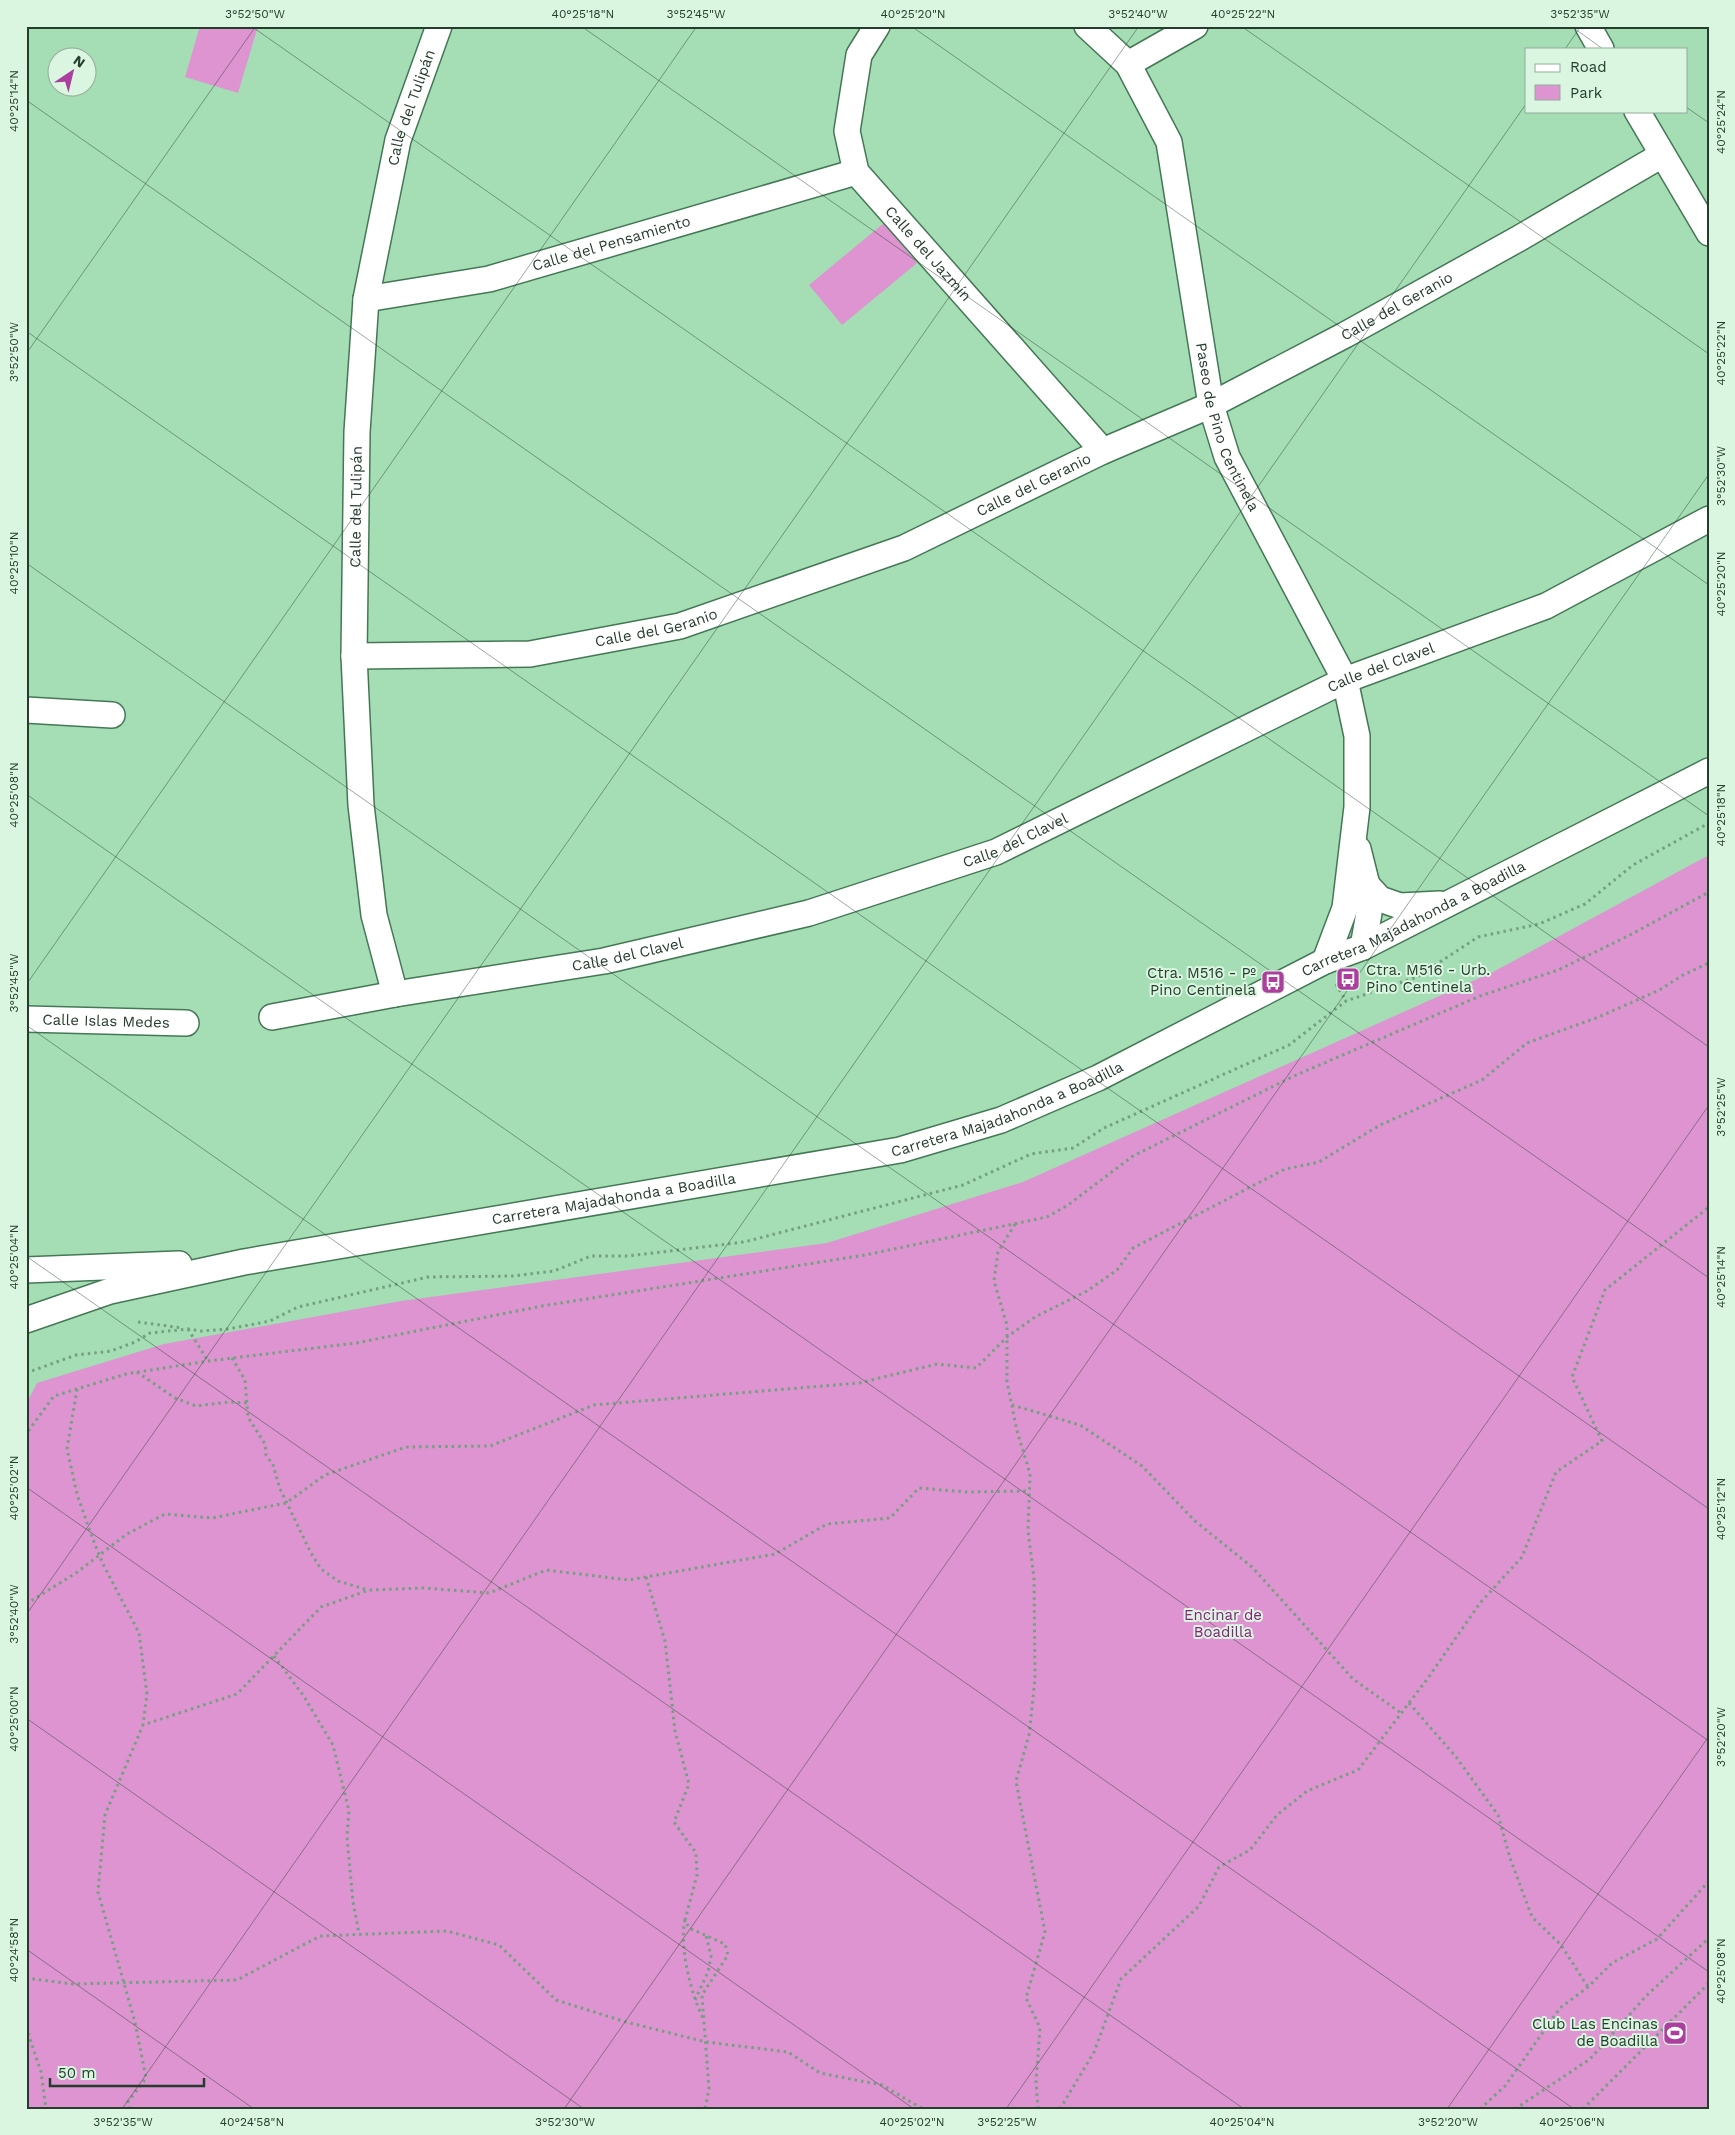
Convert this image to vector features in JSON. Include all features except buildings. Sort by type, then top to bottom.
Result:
[{"type":"street","name":"Calle del Tulipán","points":[[395,994],[374,915],[361,805],[354,656],[357,432],[366,299],[398,140],[439,26]]},
{"type":"street","name":"Calle del Jazmín","points":[[877,26],[859,55],[847,131],[856,172],[1103,451]]},
{"type":"street","name":"Paseo de Pino Centinela","points":[[1087,26],[1128,64],[1169,142],[1212,405],[1227,457],[1345,680],[1357,736],[1357,806],[1345,908],[1325,962]]},
{"type":"street","points":[[1128,64],[1195,26]]},
{"type":"street","points":[[1588,26],[1600,48]]},
{"type":"street","points":[[1638,112],[1709,233]]},
{"type":"street","name":"Calle del Geranio","points":[[354,656],[530,654],[680,626],[904,548],[1103,451],[1212,405],[1345,335],[1518,240],[1662,155]]},
{"type":"street","name":"Calle del Pensamiento","points":[[366,299],[489,280],[856,172]]},
{"type":"street","name":"Calle del Clavel","points":[[272,1017],[395,994],[604,961],[809,913],[986,855],[1345,680],[1546,606],[1709,519]]},
{"type":"street","points":[[26,710],[112,715]]},
{"type":"street","name":"Carretera Majadahonda a Boadilla","points":[[26,1320],[110,1291],[244,1262],[900,1150],[1001,1120],[1098,1078],[1325,962],[1363,947],[1709,771]]},
{"type":"street","points":[[1354,834],[1367,885],[1369,913],[1363,947]]},
{"type":"street","points":[[1367,885],[1380,899],[1400,906],[1448,904]]},
{"type":"street","name":"Calle Islas Medes","points":[[26,1019],[186,1022]]},
{"type":"street","name":"Carretera Majadahonda a Boadilla","points":[[26,1270],[244,1262]]},
{"type":"path","points":[[26,1437],[54,1396],[137,1372],[208,1360],[356,1343],[542,1306],[865,1255],[1047,1218],[1068,1205],[1133,1156],[1294,1076],[1480,996],[1558,970],[1630,935],[1709,892]]},
{"type":"path","points":[[26,1604],[100,1556],[127,1534],[165,1514],[212,1518],[286,1503],[325,1475],[406,1447],[490,1446],[594,1405],[859,1384],[937,1364],[976,1368],[1007,1336],[1035,1317],[1087,1291],[1117,1270],[1133,1248],[1187,1218],[1285,1169],[1319,1162],[1380,1125],[1482,1080],[1527,1043],[1596,1018],[1652,993],[1709,963]]},
{"type":"path","points":[[1336,984],[1346,1001]]},
{"type":"path","points":[[1060,2109],[1094,2052],[1121,1979],[1199,1906],[1219,1867],[1250,1850],[1277,1815],[1307,1791],[1358,1770],[1409,1703],[1480,1603],[1522,1557],[1556,1472],[1602,1441],[1572,1377],[1605,1290],[1709,1207]]},
{"type":"path","points":[[1015,1223],[998,1252],[994,1281],[1007,1324],[1007,1382],[1030,1474],[1028,1531],[1034,1578],[1035,1679],[1029,1735],[1016,1781],[1045,1932],[1026,1998],[1040,2028],[1036,2080],[1038,2109]]},
{"type":"path","points":[[138,1322],[188,1329],[208,1360]]},
{"type":"path","points":[[26,1373],[76,1355],[111,1351],[135,1342],[150,1333],[188,1329]]},
{"type":"path","points":[[232,1358],[245,1380],[248,1417],[265,1444],[266,1455],[274,1465],[286,1503],[311,1553],[321,1568],[338,1580],[369,1590]]},
{"type":"path","points":[[137,1372],[174,1398],[196,1406],[229,1402],[247,1403]]},
{"type":"path","points":[[77,1389],[67,1448],[77,1494],[100,1556],[139,1633],[147,1694],[143,1725],[104,1815],[98,1892],[135,2022],[146,2078],[128,2102],[130,2109]]},
{"type":"path","points":[[1012,1405],[1080,1425],[1142,1466],[1195,1522],[1252,1567],[1353,1680],[1401,1713]]},
{"type":"path","points":[[143,1725],[237,1694],[321,1607],[369,1590],[423,1588],[490,1593],[546,1570],[628,1580],[775,1554],[827,1524],[890,1518],[919,1488],[966,1492],[1029,1491]]},
{"type":"path","points":[[646,1577],[665,1641],[675,1731],[689,1784],[674,1822],[696,1853],[697,1875],[683,1932],[684,1950],[694,2001],[705,2021]]},
{"type":"path","points":[[274,1656],[302,1695],[332,1744],[349,1811],[347,1837],[353,1902],[359,1934]]},
{"type":"path","points":[[1409,1703],[1456,1758],[1498,1815],[1510,1858],[1532,1917],[1561,1945],[1588,1987]]},
{"type":"path","points":[[1480,2109],[1505,2086],[1560,2008],[1588,1987],[1612,1963],[1657,1939],[1709,1881]]},
{"type":"path","points":[[685,1920],[689,1928],[725,1944],[728,1955],[702,1995],[709,2089],[705,2109]]},
{"type":"path","points":[[26,1978],[72,1984],[236,1980],[320,1936],[447,1931],[499,1945],[556,2000],[626,2022],[706,2042],[788,2052],[820,2073],[882,2085],[923,2109]]},
{"type":"path","points":[[694,2001],[708,1972],[710,1956],[706,1935]]},
{"type":"path","points":[[1515,2109],[1590,2059],[1646,1996],[1709,1938]]},
{"type":"path","points":[[1583,2109],[1709,1983]]},
{"type":"path","points":[[26,2027],[41,2072],[46,2109]]},
{"type":"green space","points":[[200,26],[258,26],[238,93],[185,77]]},
{"type":"green space","points":[[884,223],[917,263],[842,325],[809,285]]},
{"type":"green space","name":"Encinar de Boadilla","points":[[1709,855],[1709,2109],[26,2109],[26,1404],[37,1383],[164,1344],[401,1301],[827,1243],[1023,1182],[1493,972]]},
{"type":"place","name":"Ctra. M516 - Urb. Pino Centinela","points":[[1348,979]]},
{"type":"place","name":"Ctra. M516 - Pº Pino Centinela","points":[[1273,982]]},
{"type":"place","name":"Club Las Encinas de Boadilla","points":[[1675,2033]]}]
